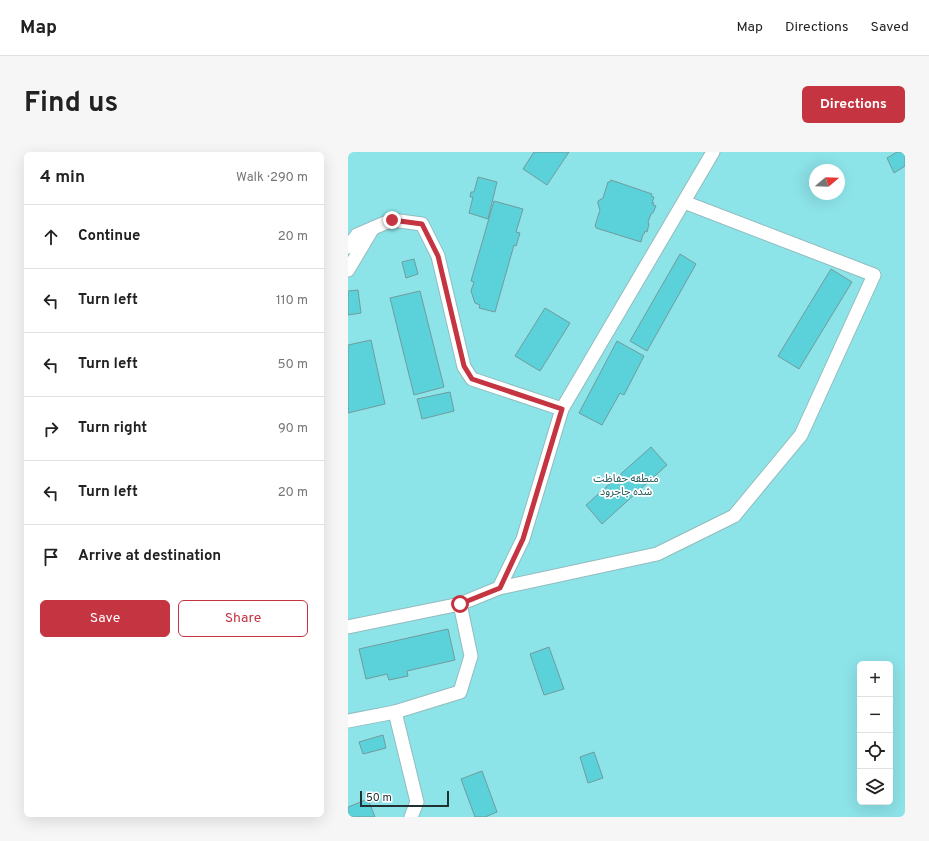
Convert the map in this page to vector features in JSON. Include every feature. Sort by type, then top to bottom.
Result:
[{"type":"lane","points":[[500,588],[523,539],[562,409],[713,152]]},
{"type":"lane","points":[[348,627],[460,604],[500,588],[657,554],[734,516],[801,435],[874,275],[684,202]]},
{"type":"lane","points":[[348,247],[357,235],[392,220],[422,224],[438,256],[464,366],[472,379],[562,409]]},
{"type":"lane","points":[[348,270],[373,228]]},
{"type":"lane","points":[[348,721],[395,712],[460,692],[471,656],[460,604]]},
{"type":"lane","points":[[395,712],[417,802],[411,817]]},
{"type":"green space","name":"منطقه حفاظت شده جاجرود","points":[[348,152],[905,152],[905,817],[348,817]]},
{"type":"building","points":[[534,152],[569,152],[547,185],[523,169]]},
{"type":"building","points":[[897,152],[905,152],[905,166],[894,173],[887,158]]},
{"type":"building","points":[[478,177],[497,182],[488,219],[469,213],[473,197],[470,197],[471,192],[474,192]]},
{"type":"building","points":[[611,180],[652,194],[651,196],[654,197],[652,203],[656,206],[648,222],[647,232],[645,231],[643,234],[641,242],[596,228],[595,226],[600,210],[598,201],[603,198],[608,182]]},
{"type":"building","points":[[494,201],[523,209],[516,232],[520,233],[516,246],[514,245],[495,312],[479,308],[480,305],[475,303],[471,291],[474,282],[471,281]]},
{"type":"building","points":[[680,254],[696,264],[647,351],[630,341]]},
{"type":"building","points":[[414,259],[418,274],[406,278],[402,262]]},
{"type":"building","points":[[831,269],[852,282],[799,369],[778,356]]},
{"type":"building","points":[[358,290],[361,313],[348,315],[348,291]]},
{"type":"building","points":[[420,291],[444,387],[414,395],[390,298]]},
{"type":"building","points":[[545,308],[570,323],[540,371],[515,356]]},
{"type":"building","points":[[371,340],[385,404],[348,413],[348,345]]},
{"type":"building","points":[[617,341],[644,356],[624,395],[620,393],[602,425],[579,413]]},
{"type":"building","points":[[450,392],[454,411],[422,419],[417,399]]},
{"type":"building","points":[[651,447],[667,465],[602,524],[586,505]]},
{"type":"building","points":[[448,629],[455,660],[407,671],[408,676],[389,680],[387,674],[366,679],[359,649]]},
{"type":"building","points":[[549,647],[564,689],[544,695],[530,654]]},
{"type":"building","points":[[383,735],[386,748],[363,754],[359,742]]},
{"type":"building","points":[[594,752],[603,778],[588,783],[580,757]]},
{"type":"building","points":[[482,771],[497,812],[485,817],[475,817],[461,779]]},
{"type":"building","points":[[368,799],[375,817],[348,817],[348,807]]},
{"type":"route","points":[[392,220],[422,224],[438,256],[464,366],[472,379],[562,409],[523,539],[500,588],[460,604]]}]
